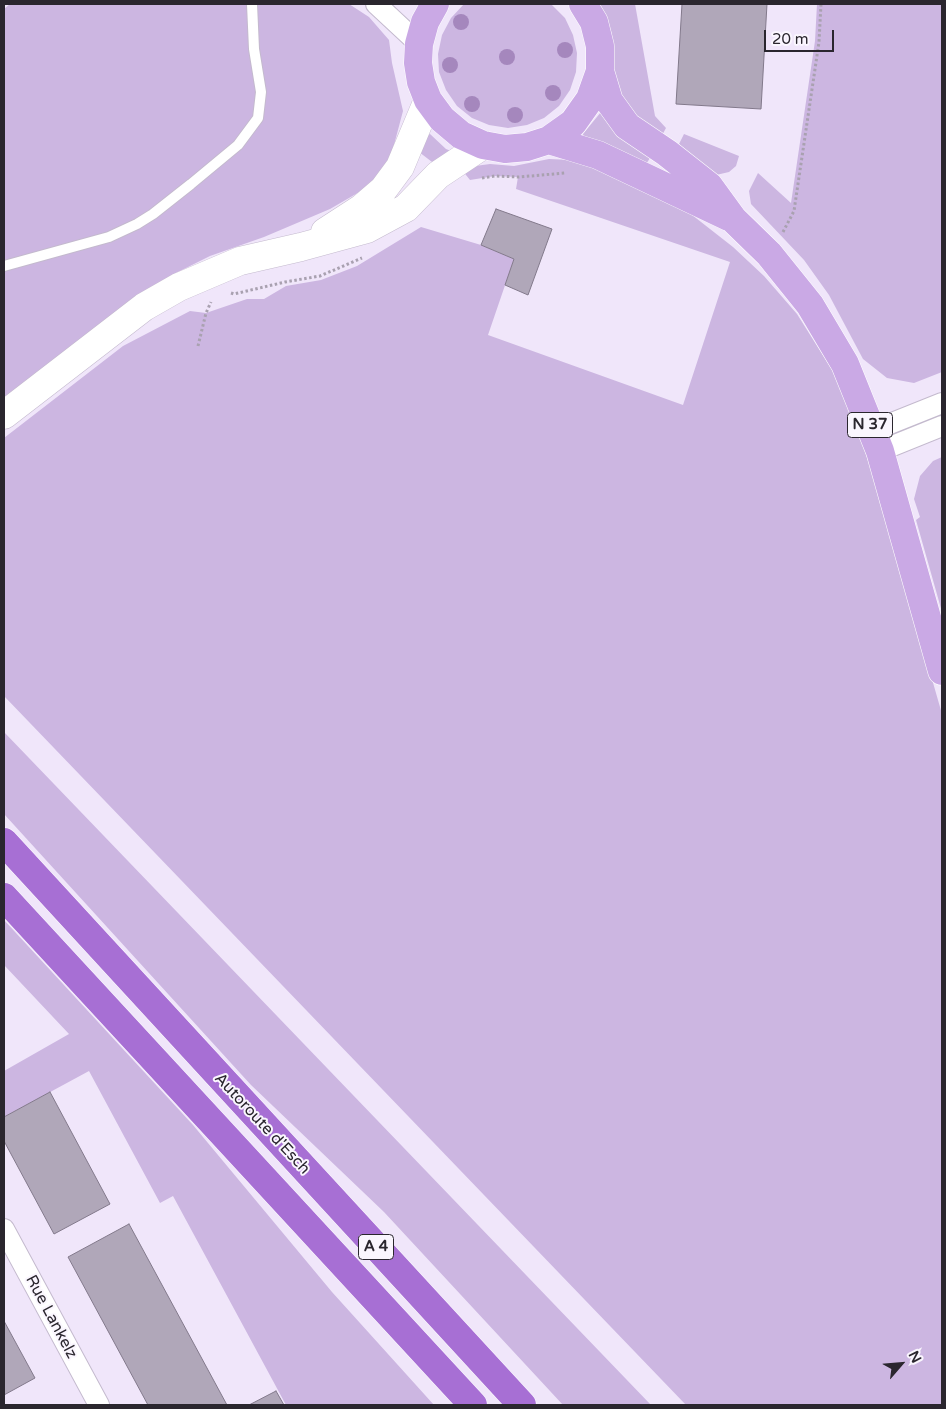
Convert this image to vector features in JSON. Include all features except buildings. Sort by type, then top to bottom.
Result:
[{"type":"highway","name":"Autoroute d'Esch","points":[[4,842],[522,1405]]},
{"type":"highway","name":"A 4","points":[[4,897],[472,1405]]},
{"type":"main road","points":[[435,4],[425,22],[419,44],[418,63],[421,82],[428,100],[442,120],[461,135],[483,145],[505,149],[528,147],[549,140],[573,123],[590,99],[600,71],[600,46],[594,22],[583,4]]},
{"type":"main road","name":"N 37","points":[[600,71],[609,101],[627,126],[667,153],[709,186],[733,219],[770,254],[810,305],[845,364],[876,441],[942,670]]},
{"type":"main road","points":[[301,248],[362,208],[383,190],[400,167],[428,100]]},
{"type":"main road","name":"N 37","points":[[549,140],[598,155],[733,219]]},
{"type":"main road","points":[[4,415],[144,307],[179,287],[215,278],[240,260],[301,248],[367,229],[406,208],[438,175],[483,145]]},
{"type":"street","points":[[376,4],[419,44]]},
{"type":"street","points":[[876,441],[942,403]]},
{"type":"street","points":[[876,441],[942,426]]},
{"type":"street","name":"Rue Lankelz","points":[[4,1229],[99,1405]]},
{"type":"lane","points":[[4,266],[109,237],[137,224],[192,184],[238,144],[258,118],[261,92],[254,49],[252,4]]},
{"type":"path","points":[[770,254],[794,211],[819,42],[822,4]]},
{"type":"path","points":[[478,178],[570,173]]},
{"type":"path","points":[[198,346],[215,278],[234,294],[320,276],[364,257]]},
{"type":"shaded area","points":[[10,4],[349,4],[369,17],[389,40],[392,63],[403,111],[390,160],[368,187],[330,209],[264,237],[210,256],[172,275],[137,296],[4,400],[4,9]]},
{"type":"shaded area","points":[[464,4],[551,4],[565,18],[573,35],[577,53],[576,72],[570,90],[559,106],[544,118],[527,125],[508,128],[489,125],[472,118],[457,106],[446,90],[439,72],[438,54],[442,35],[451,18]]},
{"type":"shaded area","points":[[600,4],[635,4],[655,116],[666,128],[660,139],[628,117],[613,75],[614,55],[611,31]]},
{"type":"shaded area","points":[[817,4],[942,4],[942,372],[914,383],[887,378],[863,359],[829,295],[804,260],[751,204],[749,191],[758,173],[791,203],[815,41]]},
{"type":"shaded area","points":[[601,112],[653,153],[645,166],[584,140],[583,134]]},
{"type":"shaded area","points":[[430,134],[446,149],[451,151],[436,165],[419,152],[426,135]]},
{"type":"shaded area","points":[[684,134],[739,156],[736,166],[729,172],[716,175],[679,144]]},
{"type":"shaded area","points":[[549,159],[571,160],[593,165],[687,211],[733,247],[764,276],[797,314],[834,373],[859,434],[876,484],[942,714],[942,1405],[686,1405],[4,696],[4,438],[123,346],[190,311],[206,313],[247,299],[264,299],[286,286],[321,280],[357,266],[421,227],[481,245],[514,259],[488,335],[683,405],[730,262],[516,189],[518,177],[495,176],[470,180],[462,170],[468,167],[490,164],[514,166]]},
{"type":"shaded area","points":[[942,457],[942,612],[916,520],[920,517],[914,499],[920,476],[933,461]]},
{"type":"shaded area","points":[[4,732],[651,1405],[563,1405],[384,1212],[251,1085],[4,814]]},
{"type":"shaded area","points":[[4,920],[193,1125],[332,1292],[434,1405],[286,1405],[173,1196],[160,1203],[89,1071],[4,1117],[4,1071],[69,1034],[4,965]]}]
